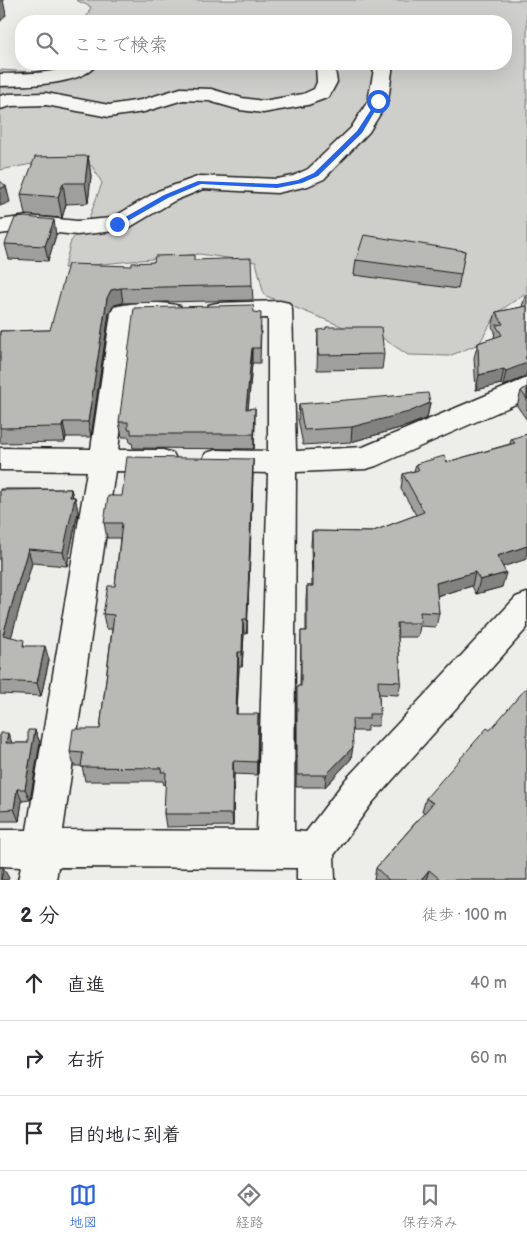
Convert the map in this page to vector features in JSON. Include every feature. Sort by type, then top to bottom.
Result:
[{"type":"street","points":[[0,80],[66,74],[77,70]]},
{"type":"street","points":[[0,103],[8,100],[46,99],[110,111],[144,106],[181,94],[211,95],[240,104],[263,107],[308,100],[322,93],[327,82],[326,70]]},
{"type":"street","points":[[0,227],[28,223],[77,228],[117,224],[166,196],[200,182],[277,186],[300,182],[316,174],[359,132],[378,101],[383,70]]},
{"type":"street","points":[[40,864],[103,460],[123,313],[280,309],[282,462],[275,850]]},
{"type":"street","points":[[0,459],[282,462],[366,458],[527,388]]},
{"type":"street","points":[[0,848],[40,864],[275,850],[316,865],[359,791],[527,606]]},
{"type":"shaded area","points":[[76,0],[527,0],[527,292],[497,313],[479,344],[449,356],[408,355],[375,333],[346,328],[264,295],[256,262],[199,254],[64,268],[71,241],[89,218],[102,183],[92,166],[48,161],[0,170],[0,70],[35,72],[42,70],[512,70],[512,15],[88,15],[91,7]]},
{"type":"building","points":[[88,156],[85,183],[63,183],[58,197],[21,194],[35,157]]},
{"type":"building","points":[[0,181],[6,186],[0,189]]},
{"type":"building","points":[[25,217],[54,220],[45,246],[5,244],[15,218]]},
{"type":"building","points":[[364,235],[465,251],[461,274],[356,260]]},
{"type":"building","points":[[194,255],[194,260],[251,258],[252,285],[121,288],[111,290],[107,298],[88,422],[63,422],[62,427],[0,428],[0,331],[50,330],[68,264],[132,266],[132,263],[154,262],[155,256]]},
{"type":"building","points":[[253,305],[254,312],[261,313],[260,348],[252,348],[246,409],[255,408],[254,434],[131,434],[131,429],[128,429],[128,422],[119,422],[134,308]]},
{"type":"building","points":[[527,306],[527,357],[525,357],[527,363],[506,371],[504,369],[479,375],[478,343],[502,335],[496,325],[503,324],[496,312]]},
{"type":"building","points":[[326,327],[381,327],[384,354],[318,355],[318,330],[326,329]]},
{"type":"building","points":[[527,387],[527,399],[521,391]]},
{"type":"building","points":[[428,393],[430,403],[409,412],[352,427],[304,430],[299,404]]},
{"type":"building","points":[[527,434],[527,546],[497,556],[506,573],[480,580],[475,572],[436,583],[439,613],[420,612],[421,623],[397,623],[401,682],[378,681],[380,714],[369,714],[369,719],[352,719],[353,747],[326,775],[297,775],[297,686],[301,686],[301,631],[307,631],[307,586],[313,586],[312,531],[371,532],[424,512],[403,474],[419,470],[416,464],[444,456],[447,462],[515,443],[511,439]]},
{"type":"building","points":[[127,457],[253,459],[247,619],[243,619],[242,652],[238,652],[236,714],[258,714],[257,762],[233,761],[232,814],[164,814],[166,772],[161,772],[162,768],[81,767],[83,753],[70,752],[73,729],[100,729],[114,615],[103,614],[108,586],[115,586],[122,523],[104,523],[108,496],[122,496]]},
{"type":"building","points":[[71,489],[70,497],[75,497],[63,552],[28,549],[3,635],[24,640],[23,646],[45,646],[37,683],[0,681],[0,490]]},
{"type":"building","points":[[527,687],[527,880],[441,880],[429,870],[421,880],[389,880],[376,868],[433,803],[426,798],[487,728],[490,730]]},
{"type":"building","points":[[28,730],[35,730],[25,789],[17,789],[14,809],[0,810],[0,733],[8,733],[6,743],[28,743]]},
{"type":"building","points":[[0,867],[3,867],[1,880],[0,880]]},
{"type":"route","points":[[117,224],[166,196],[200,182],[277,186],[300,182],[316,174],[359,132],[378,101]]}]
